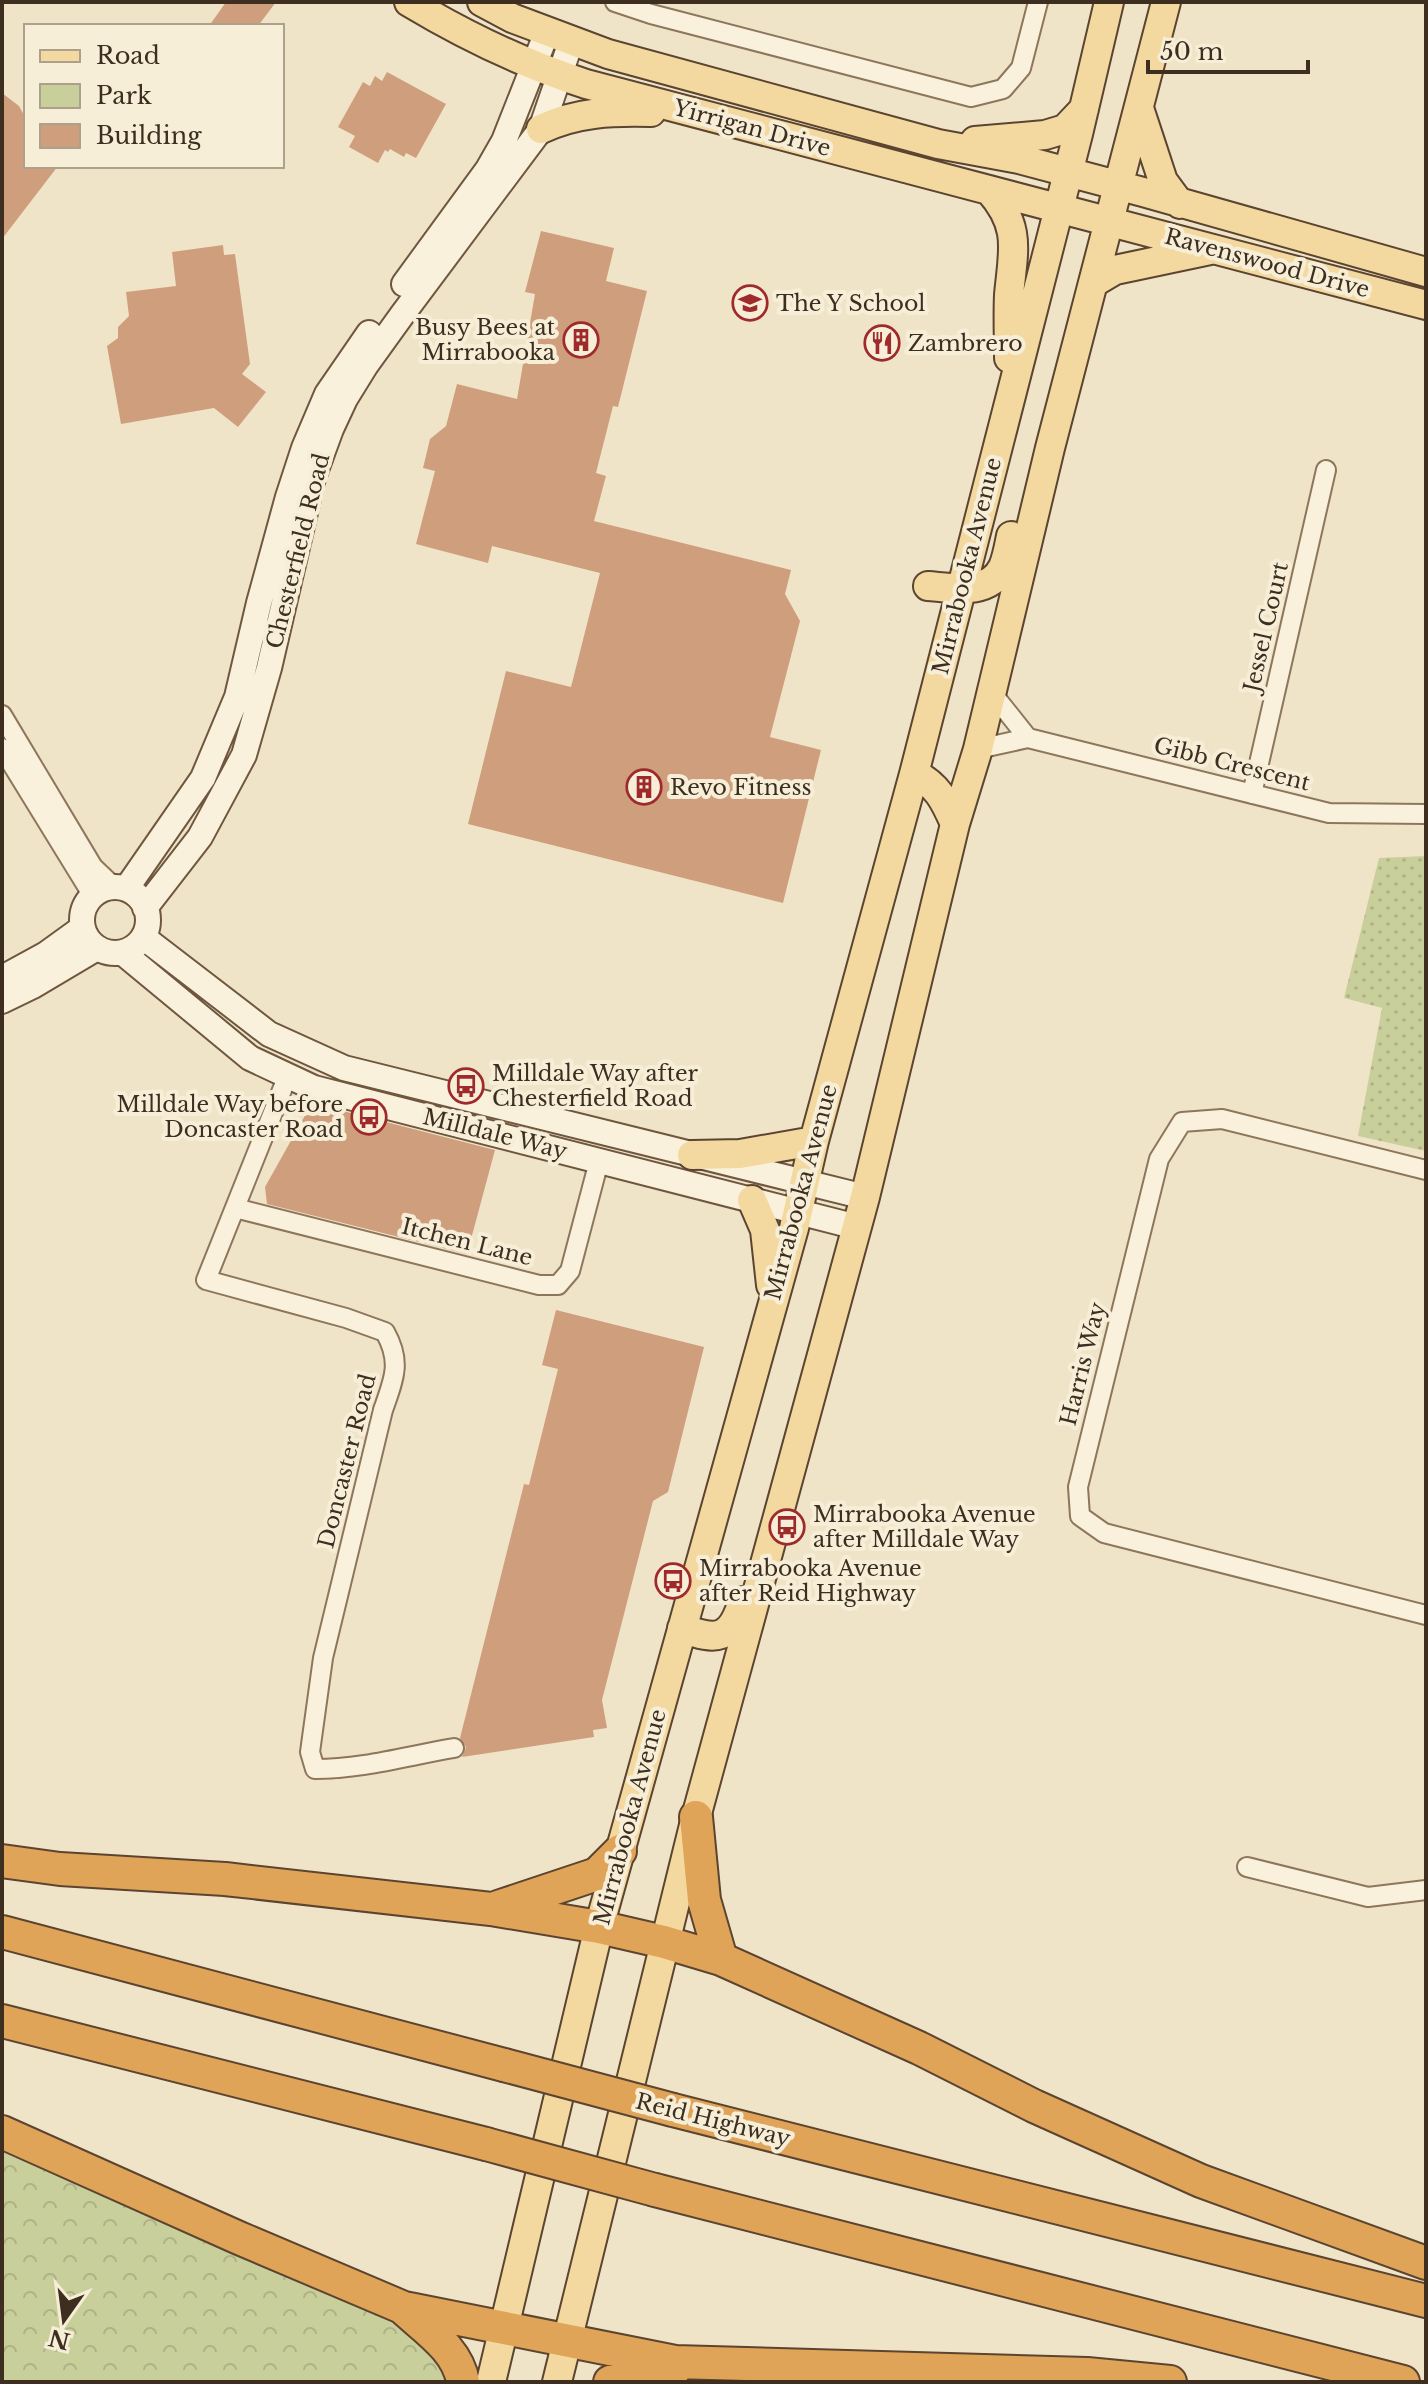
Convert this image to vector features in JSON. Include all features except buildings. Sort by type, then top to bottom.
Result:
[{"type":"highway","points":[[696,1817],[704,1900],[721,1959]]},
{"type":"highway","points":[[491,1909],[597,1874],[620,1851]]},
{"type":"highway","points":[[2,1861],[60,1869],[225,1879],[491,1909],[599,1927],[664,1942],[721,1959],[1201,2181],[1426,2263]]},
{"type":"highway","name":"Reid Highway","points":[[2,1932],[673,2110],[1426,2301]]},
{"type":"highway","points":[[2,2021],[1403,2382]]},
{"type":"highway","points":[[2,2132],[404,2308],[675,2362],[1058,2373],[1170,2382]]},
{"type":"highway","points":[[404,2308],[446,2347],[460,2366],[463,2382]]},
{"type":"highway","points":[[610,2382],[625,2376],[729,2365]]},
{"type":"main road","name":"Yirrigan Drive","points":[[409,2],[547,70],[692,112],[1108,221]]},
{"type":"main road","name":"Yirrigan Drive","points":[[482,2],[559,37],[623,58],[938,144],[1019,159],[1117,185]]},
{"type":"main road","name":"Mirrabooka Avenue","points":[[491,2382],[599,1927],[798,1212],[803,1182],[914,774],[1109,2]]},
{"type":"main road","points":[[557,2382],[664,1942],[865,1197],[955,824],[978,749],[1050,448],[1166,2]]},
{"type":"main road","points":[[1139,108],[1163,181],[1180,204]]},
{"type":"main road","points":[[938,144],[1045,135],[1065,129],[1084,109]]},
{"type":"main road","points":[[541,129],[571,117],[592,113],[692,112]]},
{"type":"main road","name":"Ravenswood Drive","points":[[1117,185],[1426,272]]},
{"type":"main road","points":[[989,190],[1008,216],[1014,244],[1009,297],[1010,399]]},
{"type":"main road","name":"Ravenswood Drive","points":[[1108,221],[1426,305]]},
{"type":"main road","points":[[1093,283],[1115,270],[1215,249]]},
{"type":"main road","points":[[928,586],[974,589],[1002,570],[1021,498],[1050,448]]},
{"type":"main road","points":[[914,774],[928,780],[939,791],[955,824]]},
{"type":"main road","points":[[692,1155],[740,1154],[814,1141]]},
{"type":"main road","points":[[752,1200],[766,1232],[771,1310]]},
{"type":"main road","points":[[682,1628],[710,1637],[722,1635],[731,1629],[782,1500]]},
{"type":"street","points":[[615,2],[971,97],[1003,89],[1021,68],[1038,2]]},
{"type":"street","name":"Chesterfield Road","points":[[111,891],[203,778],[237,697],[285,508],[304,448],[327,394],[488,169],[547,70],[559,37]]},
{"type":"street","name":"Chesterfield Road","points":[[145,908],[200,837],[244,755],[269,668],[313,478],[345,399],[393,327],[541,129],[547,70]]},
{"type":"street","name":"Jessel Court","points":[[1252,794],[1326,470]]},
{"type":"street","points":[[992,693],[1028,738]]},
{"type":"street","points":[[2,715],[93,867],[111,891]]},
{"type":"street","name":"Gibb Crescent","points":[[978,749],[1028,738],[1329,813],[1426,814]]},
{"type":"street","points":[[2,748],[111,891],[138,897],[145,908],[147,928],[143,937],[135,947],[123,953],[110,953],[97,948],[87,939],[82,928],[85,905],[111,891]]},
{"type":"street","points":[[2,978],[46,954],[82,928]]},
{"type":"street","name":"Milldale Way","points":[[143,937],[269,1034],[344,1068],[865,1197]]},
{"type":"street","points":[[2,1001],[97,948]]},
{"type":"street","name":"Milldale Way","points":[[123,953],[250,1058],[314,1088],[857,1227]]},
{"type":"street","name":"Doncaster Road","points":[[288,1075],[206,1280],[346,1318],[385,1332],[394,1348],[396,1374],[383,1410],[323,1658],[310,1752],[315,1769],[378,1764],[454,1748]]},
{"type":"street","name":"Harris Way","points":[[1426,1170],[1222,1119],[1182,1122],[1159,1159],[1078,1487],[1080,1516],[1104,1533],[1426,1615]]},
{"type":"street","name":"Itchen Lane","points":[[235,1208],[539,1285],[558,1285],[570,1271],[599,1161]]},
{"type":"street","points":[[1247,1867],[1368,1897],[1426,1890]]},
{"type":"green space","points":[[1426,856],[1426,1151],[1358,1136],[1382,1008],[1344,998],[1379,858]]},
{"type":"green space","points":[[2,2142],[463,2344],[454,2382],[2,2382]]},
{"type":"place","name":"The Y School","points":[[750,303]]},
{"type":"place","name":"Busy Bees at Mirrabooka","points":[[581,340]]},
{"type":"place","name":"Zambrero","points":[[882,343]]},
{"type":"place","name":"Revo Fitness","points":[[644,787]]},
{"type":"place","name":"Milldale Way after Chesterfield Road","points":[[466,1086]]},
{"type":"place","name":"Milldale Way before Doncaster Road","points":[[369,1117]]},
{"type":"place","name":"Mirrabooka Avenue after Milldale Way","points":[[787,1527]]},
{"type":"place","name":"Mirrabooka Avenue after Reid Highway","points":[[673,1581]]}]
